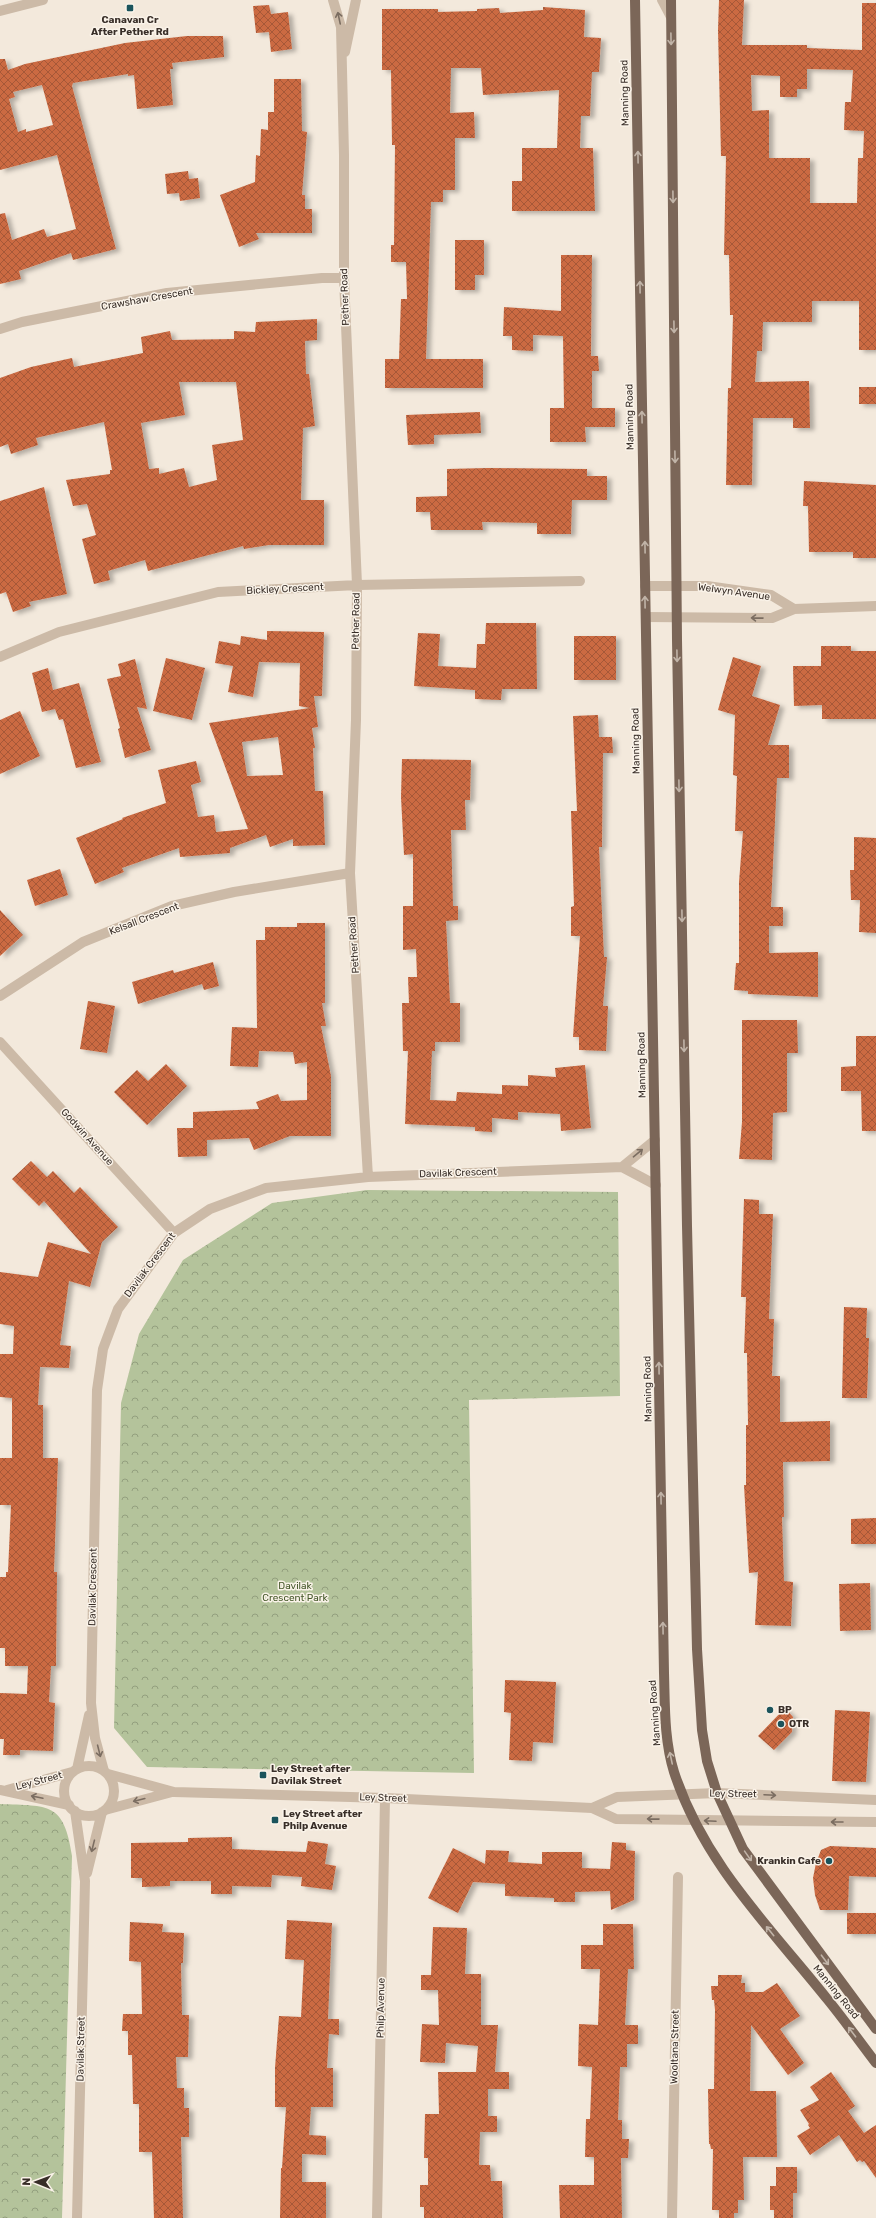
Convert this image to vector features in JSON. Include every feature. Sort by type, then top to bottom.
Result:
[{"type":"main road","name":"Manning Road","points":[[636,0],[645,586],[666,1721],[674,1771],[692,1820],[716,1862],[747,1903],[828,2000],[876,2063]]},
{"type":"main road","name":"Manning Road","points":[[671,0],[676,586],[687,1226],[699,1702],[707,1761],[717,1793],[729,1822],[743,1849],[876,2029]]},
{"type":"street","points":[[0,10],[43,0]]},
{"type":"street","name":"Pether Road","points":[[333,0],[341,27],[344,278],[357,585],[356,720],[350,873],[368,1177]]},
{"type":"street","name":"Pether Road","points":[[342,65],[356,0]]},
{"type":"street","points":[[662,0],[671,17]]},
{"type":"street","name":"Crawshaw Crescent","points":[[0,329],[22,322],[167,293],[322,278],[344,278]]},
{"type":"street","name":"Bickley Crescent","points":[[0,657],[59,632],[218,592],[357,585],[580,581]]},
{"type":"street","name":"Welwyn Avenue","points":[[645,586],[707,586],[771,595],[794,609]]},
{"type":"street","name":"Welwyn Avenue","points":[[646,617],[772,618],[794,609],[876,606]]},
{"type":"street","name":"Kelsall Crescent","points":[[0,996],[83,942],[172,906],[234,892],[350,873]]},
{"type":"street","name":"Godwin Avenue","points":[[0,1042],[174,1232]]},
{"type":"street","points":[[655,1140],[622,1167],[656,1185]]},
{"type":"street","name":"Davilak Crescent","points":[[106,1772],[95,1738],[91,1703],[97,1390],[103,1349],[118,1309],[174,1232],[210,1209],[266,1188],[368,1177],[622,1167]]},
{"type":"street","name":"Davilak Crescent","points":[[75,1771],[91,1703]]},
{"type":"street","name":"Ley Street","points":[[3,1790],[93,1766],[106,1772],[174,1792],[385,1798],[592,1808],[616,1819],[729,1822],[876,1822]]},
{"type":"street","name":"Ley Street","points":[[72,1808],[64,1789],[66,1781],[75,1771]]},
{"type":"street","points":[[103,1811],[111,1802],[114,1793],[113,1783],[106,1772]]},
{"type":"street","name":"Ley Street","points":[[3,1790],[72,1808],[86,1816],[174,1792]]},
{"type":"street","name":"Ley Street","points":[[592,1808],[617,1797],[717,1793],[876,1800]]},
{"type":"street","name":"Philp Avenue","points":[[376,2218],[385,1798]]},
{"type":"street","name":"Davilak Street","points":[[72,1808],[85,1881],[77,2218]]},
{"type":"street","name":"Davilak Street","points":[[85,1881],[103,1811]]},
{"type":"street","name":"Wooltana Street","points":[[672,2218],[678,1877]]},
{"type":"green space","name":"Davilak Crescent Park","points":[[367,1190],[618,1192],[620,1396],[469,1400],[474,1773],[147,1767],[114,1728],[121,1403],[139,1334],[183,1260],[272,1203]]},
{"type":"green space","points":[[0,1804],[31,1805],[51,1810],[59,1816],[64,1825],[69,1838],[72,1856],[62,2218],[0,2218]]},
{"type":"building","points":[[719,0],[744,0],[742,45],[807,45],[807,48],[862,50],[862,3],[876,3],[876,350],[859,350],[859,301],[812,301],[812,322],[763,322],[762,351],[757,351],[755,382],[809,381],[810,428],[793,428],[793,418],[753,418],[752,485],[726,485],[728,388],[731,388],[733,315],[730,315],[729,255],[724,255],[726,156],[721,156],[718,30]],"holes":[[[807,69],[853,70],[851,102],[845,102],[844,130],[864,131],[863,158],[858,158],[857,203],[810,203],[810,158],[769,158],[769,110],[752,111],[751,75],[780,76],[780,97],[797,97],[797,89],[807,89]]]},
{"type":"building","points":[[269,5],[271,14],[288,12],[292,49],[271,52],[269,32],[256,33],[253,6]]},
{"type":"building","points":[[543,7],[585,10],[584,37],[601,38],[599,72],[592,72],[590,116],[581,116],[580,148],[593,148],[595,211],[512,211],[512,181],[522,181],[522,148],[557,148],[559,90],[483,95],[481,68],[451,68],[450,113],[474,112],[475,138],[455,138],[455,190],[443,190],[443,202],[431,202],[426,359],[483,359],[483,388],[385,388],[385,359],[399,359],[401,299],[407,299],[406,262],[391,262],[391,245],[394,245],[395,145],[392,145],[391,70],[382,70],[382,9],[438,9],[438,12],[477,11],[477,9],[499,8],[500,13],[543,10]]},
{"type":"building","points":[[187,36],[223,36],[224,57],[172,63],[173,69],[170,69],[173,105],[137,109],[134,75],[128,76],[128,74],[73,83],[72,86],[116,249],[73,260],[71,253],[19,271],[21,279],[0,284],[0,214],[5,213],[12,240],[44,229],[47,237],[76,229],[57,155],[0,170],[0,59],[5,59],[8,70],[25,64],[125,43]],"holes":[[[42,85],[53,125],[26,132],[26,129],[18,132],[9,99],[15,97],[13,92]]]},
{"type":"building","points":[[274,79],[301,79],[302,131],[307,132],[302,195],[305,195],[305,209],[312,209],[312,233],[256,233],[259,239],[239,247],[220,195],[255,182],[256,155],[260,156],[261,129],[268,130],[268,112],[274,112]]},
{"type":"building","points":[[188,171],[189,179],[198,178],[200,198],[180,201],[179,193],[167,194],[165,174]]},
{"type":"building","points":[[455,240],[484,240],[484,275],[475,275],[475,290],[455,290]]},
{"type":"building","points":[[561,255],[592,255],[591,356],[598,356],[599,371],[592,371],[592,408],[615,408],[615,427],[585,427],[586,442],[550,442],[550,408],[564,408],[563,336],[533,335],[533,351],[512,350],[512,336],[503,336],[504,307],[561,311]]},
{"type":"building","points":[[317,319],[317,340],[305,341],[306,374],[309,374],[315,426],[303,428],[301,500],[324,500],[324,545],[269,545],[244,549],[243,546],[148,571],[145,560],[108,571],[110,580],[94,584],[82,539],[96,535],[87,504],[73,506],[66,480],[110,474],[110,470],[112,470],[104,422],[36,438],[38,445],[11,454],[8,444],[0,447],[0,378],[31,367],[72,358],[74,367],[143,353],[141,337],[170,331],[172,340],[234,339],[234,331],[255,332],[256,322]],"holes":[[[179,382],[236,382],[243,440],[212,445],[217,480],[189,487],[184,468],[159,474],[159,468],[149,469],[141,423],[185,415]]]},
{"type":"building","points":[[859,387],[876,387],[876,404],[859,404]]},
{"type":"building","points":[[480,412],[481,433],[434,435],[434,444],[408,445],[406,415]]},
{"type":"building","points":[[447,469],[587,469],[587,476],[607,476],[607,500],[572,500],[571,534],[537,534],[537,523],[482,522],[483,530],[431,530],[430,512],[416,512],[416,497],[447,496]]},
{"type":"building","points":[[804,481],[876,485],[876,558],[853,558],[853,552],[809,552],[808,506],[803,506]]},
{"type":"building","points":[[44,487],[67,594],[29,602],[31,606],[13,612],[6,592],[0,594],[0,501]]},
{"type":"building","points":[[486,623],[536,623],[537,689],[502,689],[501,700],[475,699],[475,690],[414,686],[418,633],[440,634],[438,666],[476,668],[477,644],[485,644]]},
{"type":"building","points":[[267,631],[324,632],[322,696],[314,696],[318,727],[312,728],[315,748],[313,748],[315,791],[323,791],[325,845],[293,846],[293,839],[270,847],[266,835],[230,848],[230,853],[180,857],[179,848],[122,868],[124,872],[95,884],[76,838],[123,819],[122,818],[166,803],[158,770],[196,761],[201,782],[191,785],[198,817],[214,815],[216,832],[248,829],[209,723],[310,708],[299,706],[300,663],[259,662],[253,697],[228,692],[233,666],[215,663],[219,641],[240,645],[241,636],[267,640]],"holes":[[[278,737],[283,775],[247,776],[242,742]]]},
{"type":"building","points":[[574,636],[616,636],[616,680],[574,680]]},
{"type":"building","points":[[821,646],[851,646],[851,651],[876,651],[876,719],[822,719],[822,705],[794,706],[793,666],[821,666]]},
{"type":"building","points":[[733,657],[761,666],[752,696],[780,705],[768,745],[789,745],[789,778],[777,778],[771,907],[783,907],[783,926],[769,926],[769,953],[818,952],[818,997],[748,994],[748,991],[734,990],[736,963],[739,963],[739,882],[743,831],[735,831],[737,776],[733,775],[735,715],[718,710]]},
{"type":"building","points":[[166,658],[205,668],[192,720],[153,711]]},
{"type":"building","points":[[135,659],[147,709],[137,707],[151,750],[125,758],[118,729],[120,728],[107,679],[121,676],[118,664]]},
{"type":"building","points":[[48,668],[53,690],[79,683],[101,762],[76,768],[63,719],[59,720],[55,709],[42,712],[32,673]]},
{"type":"building","points":[[20,711],[40,756],[0,774],[0,720]]},
{"type":"building","points":[[598,715],[599,737],[612,737],[613,753],[603,753],[602,847],[599,847],[604,957],[607,957],[603,1006],[608,1006],[606,1051],[579,1050],[579,1037],[573,1037],[580,936],[571,936],[571,907],[574,906],[571,811],[577,811],[573,716]]},
{"type":"building","points":[[402,759],[471,760],[470,800],[465,800],[466,830],[451,830],[453,906],[458,906],[458,920],[446,921],[450,1003],[460,1003],[460,1042],[435,1042],[435,1051],[432,1051],[430,1100],[456,1101],[457,1092],[502,1094],[502,1085],[528,1086],[528,1075],[556,1077],[555,1068],[585,1065],[591,1128],[561,1131],[560,1114],[518,1112],[518,1120],[492,1118],[492,1132],[475,1131],[475,1127],[405,1124],[408,1051],[403,1051],[402,1003],[409,1003],[408,977],[417,977],[416,949],[403,950],[403,906],[413,906],[413,854],[404,855],[401,797]]},
{"type":"building","points":[[854,837],[876,838],[876,933],[859,932],[860,900],[851,900],[850,870],[854,870]]},
{"type":"building","points":[[60,869],[68,895],[35,906],[27,880]]},
{"type":"building","points":[[0,910],[23,935],[0,956]]},
{"type":"building","points":[[297,923],[325,923],[325,1003],[322,1003],[326,1026],[321,1026],[331,1076],[331,1136],[290,1136],[254,1150],[249,1138],[207,1140],[207,1156],[178,1157],[177,1128],[193,1128],[193,1112],[259,1109],[256,1102],[278,1094],[281,1101],[307,1100],[307,1062],[295,1064],[293,1052],[259,1051],[258,1067],[230,1066],[232,1027],[257,1028],[256,940],[265,940],[265,927],[297,927]]},
{"type":"building","points":[[213,962],[219,986],[204,990],[202,984],[138,1004],[132,982],[173,970],[174,973]]},
{"type":"building","points":[[88,1001],[115,1006],[107,1053],[80,1049]]},
{"type":"building","points":[[742,1020],[797,1020],[798,1053],[787,1053],[787,1112],[773,1113],[772,1160],[739,1159],[742,1122]]},
{"type":"building","points":[[856,1036],[876,1036],[876,1131],[862,1131],[861,1091],[841,1091],[841,1067],[856,1066]]},
{"type":"building","points":[[166,1064],[187,1086],[147,1125],[114,1092],[137,1070],[148,1081]]},
{"type":"building","points":[[31,1161],[47,1177],[53,1171],[74,1193],[80,1187],[118,1227],[102,1242],[90,1287],[69,1281],[60,1345],[71,1346],[69,1368],[40,1367],[38,1405],[43,1405],[43,1458],[58,1458],[54,1572],[57,1572],[56,1666],[51,1666],[49,1702],[55,1703],[53,1751],[20,1750],[20,1755],[3,1755],[4,1739],[0,1739],[0,1693],[27,1694],[28,1666],[5,1666],[5,1648],[0,1648],[0,1577],[6,1577],[6,1572],[8,1572],[11,1505],[0,1505],[0,1458],[12,1458],[12,1398],[0,1397],[0,1354],[13,1354],[14,1326],[0,1324],[0,1272],[38,1277],[48,1242],[91,1254],[44,1201],[39,1206],[12,1179]]},
{"type":"building","points":[[744,1199],[759,1200],[759,1214],[773,1214],[769,1319],[774,1319],[772,1376],[780,1376],[780,1422],[830,1421],[830,1461],[783,1462],[784,1517],[782,1517],[784,1581],[793,1582],[791,1626],[755,1625],[758,1572],[749,1573],[744,1485],[746,1485],[746,1425],[748,1425],[747,1353],[744,1353],[746,1297],[741,1297]]},
{"type":"building","points":[[844,1307],[867,1308],[866,1338],[869,1338],[867,1398],[842,1398]]},
{"type":"building","points":[[876,1518],[876,1544],[851,1544],[851,1519]]},
{"type":"building","points":[[870,1583],[871,1630],[840,1631],[839,1584]]},
{"type":"building","points":[[505,1680],[556,1682],[553,1743],[533,1742],[532,1761],[509,1760],[511,1713],[504,1712]]},
{"type":"building","name":"OTR","points":[[785,1708],[793,1717],[792,1732],[774,1750],[758,1736]]},
{"type":"building","points":[[835,1710],[870,1712],[866,1782],[832,1781]]},
{"type":"building","points":[[232,1837],[232,1849],[306,1852],[308,1841],[328,1844],[325,1864],[336,1866],[332,1890],[301,1886],[302,1877],[272,1875],[271,1887],[232,1886],[232,1894],[211,1894],[211,1881],[170,1881],[170,1886],[142,1887],[142,1878],[131,1878],[131,1843],[188,1842],[188,1838]]},
{"type":"building","points":[[612,1842],[626,1843],[626,1850],[635,1851],[634,1900],[611,1910],[610,1891],[575,1892],[575,1902],[554,1902],[554,1898],[505,1896],[505,1884],[473,1882],[458,1913],[428,1898],[453,1848],[485,1864],[486,1850],[509,1851],[508,1862],[542,1864],[542,1852],[582,1852],[582,1868],[610,1869]]},
{"type":"building","points":[[830,1846],[876,1848],[876,1877],[849,1876],[848,1910],[820,1910],[815,1895],[813,1878],[816,1863],[821,1850]]},
{"type":"building","points":[[847,1913],[876,1913],[876,1934],[847,1934]]},
{"type":"building","points":[[287,1920],[332,1923],[328,2019],[339,2019],[339,2035],[329,2034],[327,2068],[333,2068],[333,2107],[311,2107],[309,2135],[326,2136],[326,2155],[302,2154],[302,2182],[326,2182],[326,2218],[280,2218],[281,2168],[286,2107],[275,2107],[275,2068],[279,2016],[301,2017],[304,1960],[285,1959]]},
{"type":"building","points":[[130,1922],[163,1924],[162,1932],[184,1933],[183,1963],[181,1963],[182,2015],[189,2015],[188,2057],[176,2057],[177,2088],[184,2088],[184,2108],[189,2108],[189,2137],[181,2137],[183,2218],[154,2218],[152,2152],[139,2152],[139,2104],[133,2104],[132,2055],[128,2055],[128,2031],[122,2031],[123,2014],[142,2014],[141,1962],[129,1961]]},
{"type":"building","points":[[603,1924],[633,1924],[634,1969],[628,1969],[625,2025],[638,2025],[638,2044],[627,2044],[627,2067],[620,2067],[618,2120],[622,2120],[622,2139],[629,2139],[628,2158],[621,2158],[622,2218],[560,2218],[559,2185],[594,2185],[594,2157],[585,2157],[586,2119],[590,2119],[592,2067],[578,2066],[579,2024],[598,2025],[600,1969],[581,1969],[581,1945],[603,1945]]},
{"type":"building","points":[[433,1927],[467,1928],[465,1974],[481,1974],[481,2025],[498,2025],[495,2072],[509,2072],[509,2089],[488,2089],[488,2116],[497,2116],[497,2132],[480,2132],[479,2165],[490,2165],[491,2181],[502,2181],[503,2218],[424,2218],[424,2207],[420,2207],[420,2185],[428,2185],[428,2158],[424,2158],[425,2114],[439,2114],[438,2072],[476,2072],[478,2046],[446,2043],[445,2063],[420,2062],[422,2024],[439,2025],[438,1990],[421,1990],[421,1975],[431,1975]]},
{"type":"building","points":[[718,1975],[742,1975],[741,1983],[745,1983],[745,1992],[763,1992],[777,1983],[800,2016],[780,2029],[804,2063],[788,2075],[751,2025],[750,2091],[776,2091],[777,2157],[743,2157],[744,2200],[738,2200],[738,2213],[734,2213],[734,2218],[719,2218],[719,2210],[712,2210],[713,2149],[711,2149],[709,2144],[708,2089],[714,2089],[715,2010],[714,2000],[712,2000],[711,1986],[718,1986]]},
{"type":"building","points":[[831,2072],[855,2106],[848,2111],[864,2133],[876,2125],[876,2178],[864,2161],[862,2162],[860,2160],[857,2162],[839,2135],[810,2155],[797,2136],[810,2128],[800,2110],[819,2100],[810,2087]]},
{"type":"building","points":[[776,2167],[797,2167],[797,2193],[793,2193],[793,2218],[774,2218],[774,2210],[770,2210],[770,2186],[776,2186]]},
{"type":"place","name":"Canavan Cr After Pether Rd","points":[[130,8]]},
{"type":"place","name":"BP","points":[[770,1710]]},
{"type":"place","name":"OTR","points":[[781,1724]]},
{"type":"place","name":"Ley Street after Davilak Street","points":[[263,1775]]},
{"type":"place","name":"Ley Street after Philp Avenue","points":[[275,1820]]},
{"type":"place","name":"Krankin Cafe","points":[[829,1861]]}]
